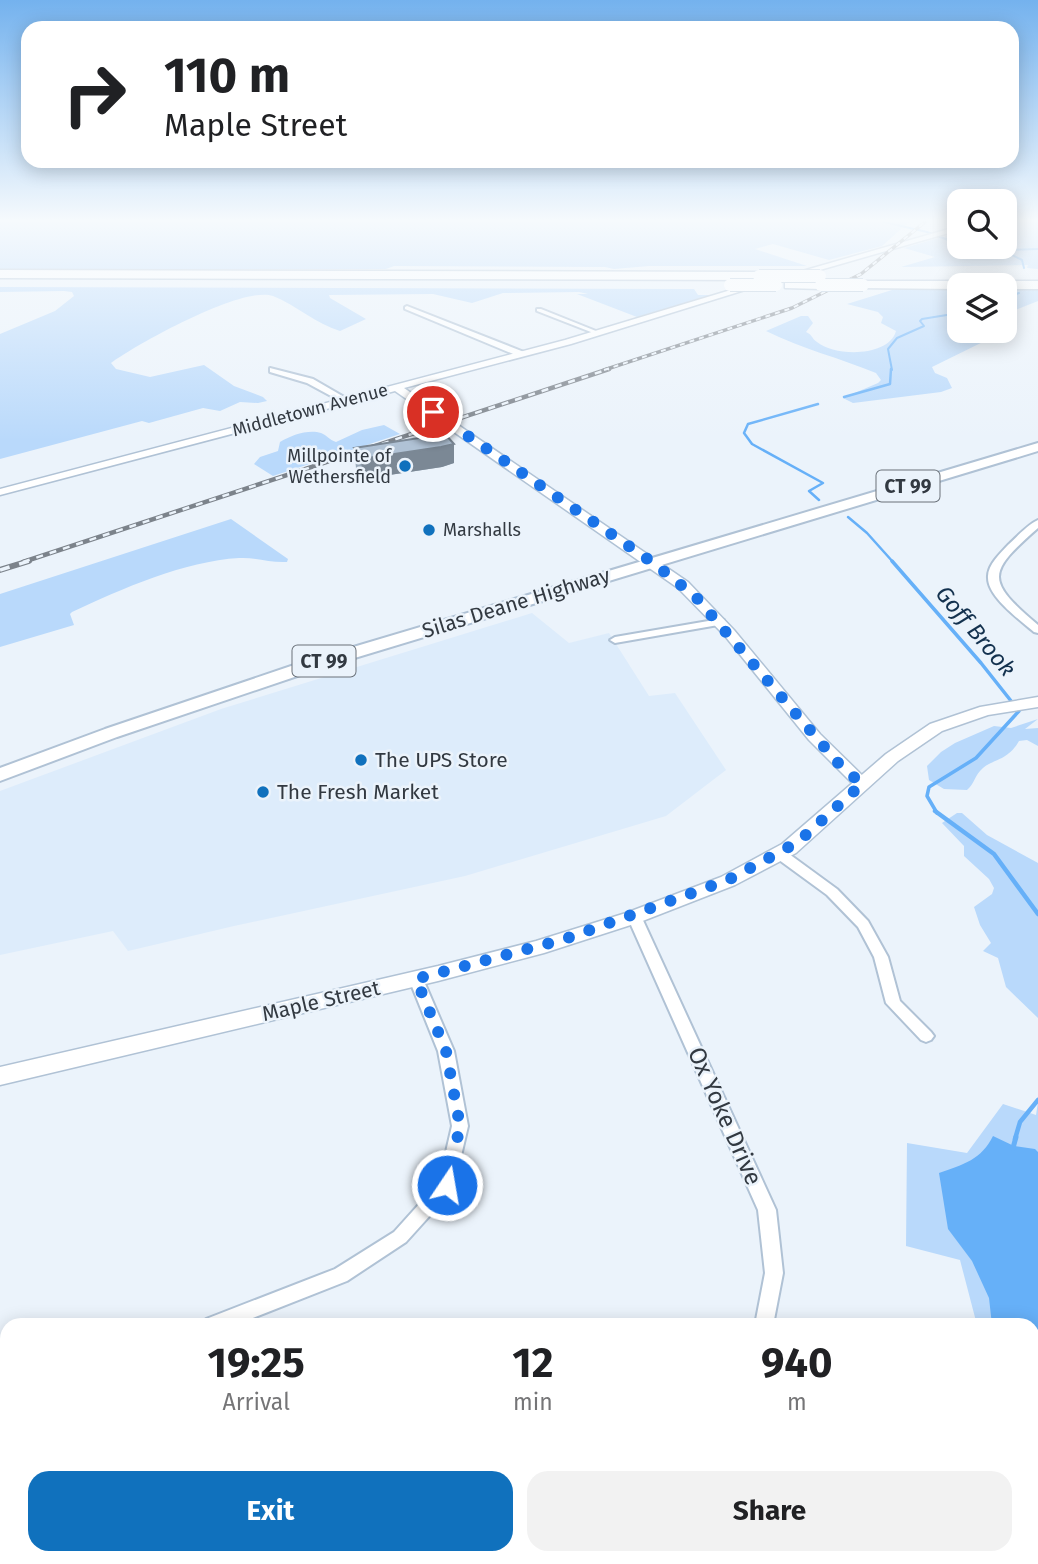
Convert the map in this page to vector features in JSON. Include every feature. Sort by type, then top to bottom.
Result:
[{"type":"main road","name":"Silas Deane Highway","points":[[0,775],[262,681],[1038,447]]},
{"type":"main road","name":"Maple Street","points":[[0,1076],[416,979],[565,939],[634,916],[728,880],[780,854],[798,842],[907,745],[932,730],[957,718],[1013,704],[1038,702]]},
{"type":"street","name":"Middletown Avenue","points":[[0,492],[397,388],[726,295]]},
{"type":"street","points":[[407,308],[521,354]]},
{"type":"street","points":[[539,310],[598,333]]},
{"type":"street","points":[[273,370],[310,382],[347,401]]},
{"type":"street","points":[[397,388],[652,562],[695,596],[839,764],[862,784]]},
{"type":"street","points":[[1038,523],[1001,556],[993,568],[992,583],[1000,597],[1038,630]]},
{"type":"street","points":[[615,640],[720,622]]},
{"type":"street","points":[[780,854],[832,892],[863,924],[881,957],[893,1003],[926,1036]]},
{"type":"street","name":"Ox Yoke Drive","points":[[634,916],[767,1210],[774,1273],[765,1318]]},
{"type":"street","points":[[231,1318],[341,1275],[400,1237],[447,1185],[460,1126],[446,1051],[416,979]]},
{"type":"shaded area","points":[[73,295],[330,295],[330,298],[366,319],[340,331],[273,296],[258,295],[215,307],[143,343],[111,363],[116,369],[150,377],[204,365],[234,386],[267,401],[240,402],[220,411],[203,408],[149,423],[142,421],[0,459],[0,334],[55,311]]},
{"type":"shaded area","points":[[437,295],[497,295],[472,303]]},
{"type":"shaded area","points":[[580,295],[711,295],[637,317]]},
{"type":"shaded area","points":[[876,295],[947,295],[947,343],[981,343],[932,367],[935,373],[947,378],[952,388],[941,392],[853,403],[843,398],[878,383],[881,380],[876,373],[766,331],[801,316],[808,316],[813,323],[806,332],[825,347],[848,352],[873,350],[891,340],[896,331],[881,323],[883,317],[878,312],[847,304]]},
{"type":"shaded area","points":[[1017,295],[1038,295],[1038,301],[1017,309]]},
{"type":"shaded area","points":[[384,425],[400,434],[273,476],[254,464],[260,457],[278,451],[280,442],[300,433],[321,433],[336,442],[362,430]]},
{"type":"shaded area","points":[[231,519],[288,559],[287,562],[239,558],[175,570],[72,612],[70,614],[74,625],[0,647],[0,594]]},
{"type":"shaded area","points":[[532,613],[569,643],[609,633],[649,696],[675,693],[726,770],[666,816],[465,876],[128,951],[113,931],[0,955],[0,791],[221,709]]},
{"type":"shaded area","points":[[1038,719],[1025,729],[1038,728],[1038,746],[1027,740],[1019,741],[1004,757],[984,767],[967,790],[944,789],[929,780],[927,766],[955,743],[994,726],[1011,728]]},
{"type":"shaded area","points":[[957,813],[962,813],[987,835],[1038,863],[1038,1018],[1006,987],[998,958],[983,951],[991,943],[980,925],[974,907],[992,894],[994,888],[989,879],[964,856],[964,846],[942,823]]},
{"type":"shaded area","points":[[1038,1102],[1038,1318],[975,1318],[960,1260],[906,1246],[907,1143],[967,1153],[1003,1104],[1036,1115]]},
{"type":"water","points":[[993,1136],[1014,1146],[1035,1149],[1038,1152],[1038,1318],[991,1318],[989,1298],[972,1261],[948,1229],[939,1173],[964,1164],[989,1144]]},
{"type":"building","points":[[445,434],[454,444],[361,459],[354,448]]},
{"type":"waterway","name":"Goff Brook","points":[[892,370],[888,349],[897,338],[924,326],[920,321],[922,319],[947,315]]},
{"type":"waterway","name":"Goff Brook","points":[[844,397],[890,384],[891,369]]},
{"type":"waterway","name":"Goff Brook","points":[[818,404],[748,424],[744,433],[752,444],[823,483],[809,491],[819,500]]},
{"type":"waterway","name":"Goff Brook","points":[[848,517],[867,533],[893,562]]},
{"type":"waterway","name":"Goff Brook","points":[[892,561],[1019,711],[976,758],[929,787],[927,796],[936,812]]},
{"type":"waterway","name":"Goff Brook","points":[[936,812],[994,854],[1038,914]]},
{"type":"waterway","name":"Goff Brook","points":[[1015,1139],[1020,1122],[1038,1100]]},
{"type":"waterway","name":"Goff Brook","points":[[1013,1148],[1016,1137]]},
{"type":"railway","points":[[604,370],[792,308],[818,295]]},
{"type":"railway","points":[[23,562],[609,369]]},
{"type":"railway","points":[[0,570],[29,561]]},
{"type":"place","name":"Millpointe of Wethersfield","points":[[405,466]]},
{"type":"place","name":"Marshalls","points":[[429,530]]},
{"type":"place","name":"The UPS Store","points":[[361,760]]},
{"type":"place","name":"The Fresh Market","points":[[263,792]]},
{"type":"route","points":[[433,412],[683,585],[709,609],[839,764],[862,784],[798,842],[764,863],[728,880],[565,939],[416,979],[446,1051],[460,1126],[447,1185]]}]
